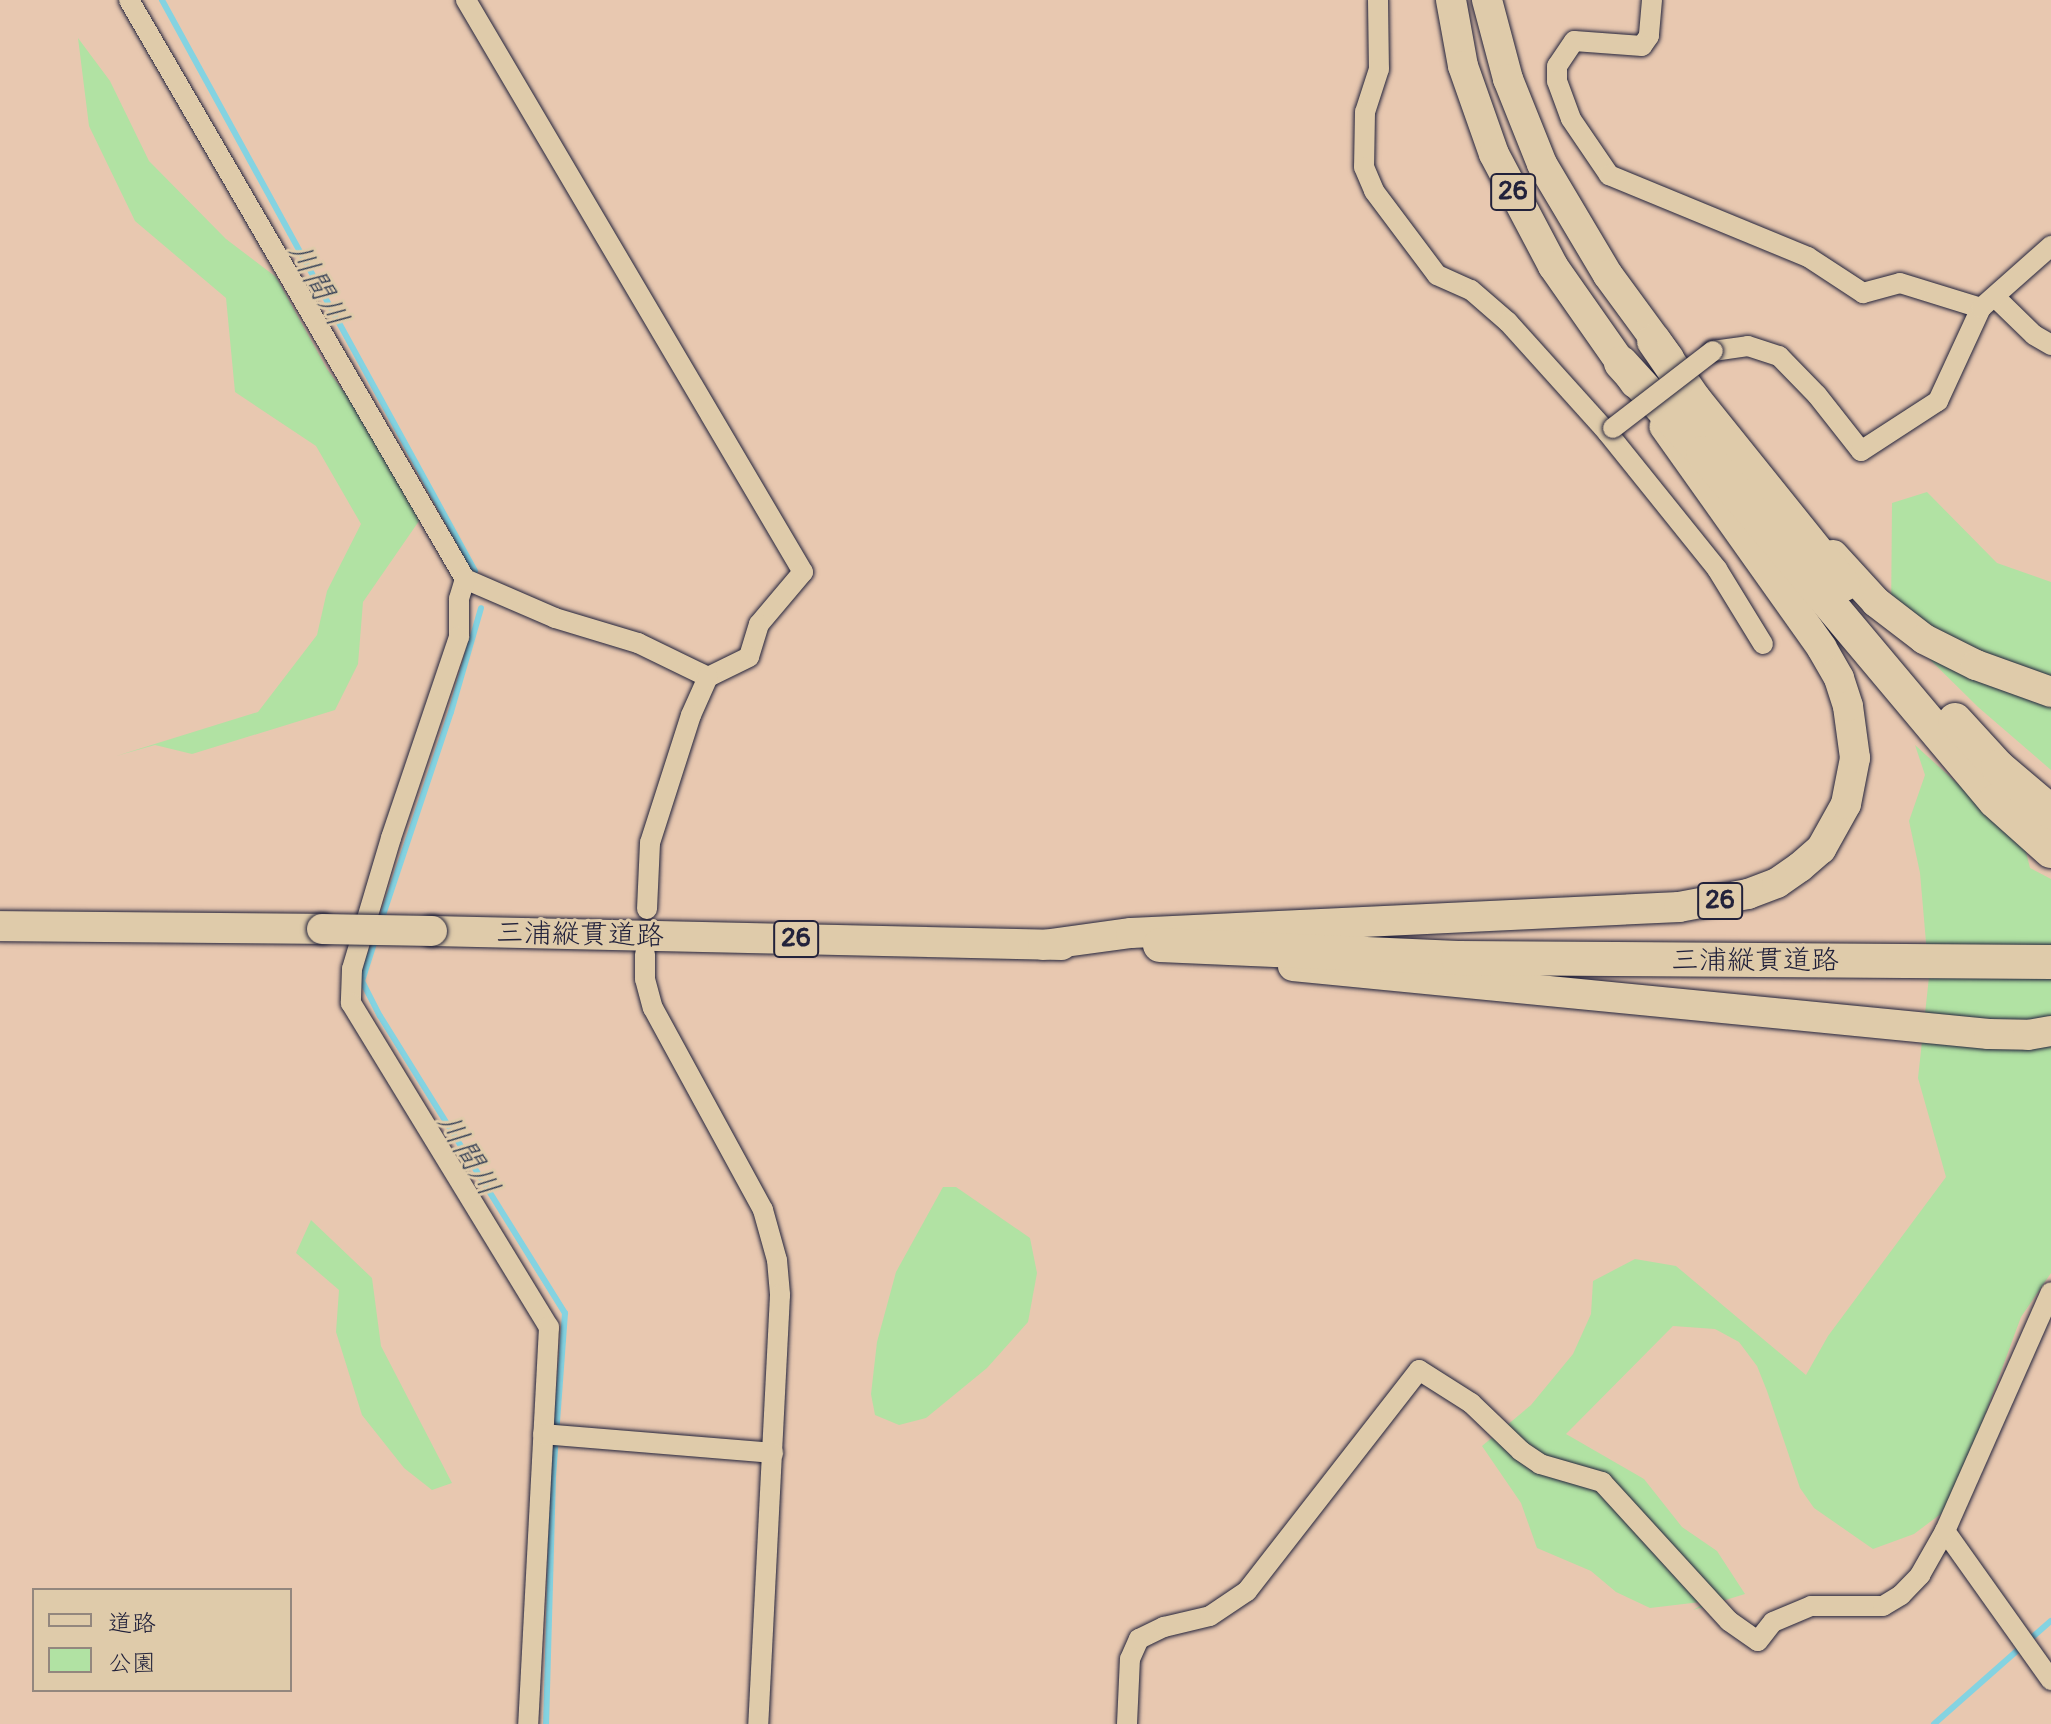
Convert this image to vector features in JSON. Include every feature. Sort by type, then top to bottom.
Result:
[{"type":"highway","name":"26","points":[[1654,341],[1738,455],[1943,707],[1998,767],[2051,812]]},
{"type":"highway","name":"26","points":[[1621,363],[1703,453],[1995,801],[2051,851]]},
{"type":"highway","name":"26","points":[[1160,945],[1459,951]]},
{"type":"highway","name":"三浦縦貫道路","points":[[1459,951],[2051,948]]},
{"type":"highway","name":"三浦縦貫道路","points":[[1459,951],[2051,962]]},
{"type":"main road","name":"26","points":[[1043,945],[1131,933],[1679,907],[1748,894],[1777,883],[1821,849],[1846,804],[1855,758],[1848,706],[1839,678],[1822,648],[1553,266],[1494,154],[1463,66],[1451,0]]},
{"type":"main road","name":"26","points":[[1487,0],[1508,79],[1542,164],[1600,264],[1654,341]]},
{"type":"main road","points":[[1654,341],[1876,602],[1908,628],[1941,648],[2051,692]]},
{"type":"main road","name":"三浦縦貫道路","points":[[0,926],[1160,945]]},
{"type":"main road","points":[[1080,946],[1989,1034],[2028,1035],[2051,1031]]},
{"type":"street","points":[[129,0],[465,579],[555,618],[638,643],[708,677]]},
{"type":"street","points":[[466,0],[803,572],[759,624],[749,657],[708,677],[691,715],[650,843],[647,909]]},
{"type":"street","points":[[1378,0],[1379,69],[1365,112],[1364,167],[1374,191],[1437,275],[1471,290],[1508,322],[1610,430],[1717,569],[1763,644]]},
{"type":"street","points":[[1652,0],[1649,36],[1642,46],[1574,41],[1557,66],[1557,81],[1571,119],[1609,175],[1808,257],[1863,293],[1900,283],[1988,303],[2051,345]]},
{"type":"street","points":[[1610,430],[1713,351],[1748,346],[1779,356],[1817,395],[1861,451],[1938,401],[1988,303],[2051,246]]},
{"type":"street","points":[[465,579],[459,599],[459,637],[391,838],[352,969],[351,1003],[549,1327],[546,1434],[528,1724]]},
{"type":"street","points":[[645,954],[645,979],[653,1008],[763,1210],[777,1260],[780,1295],[758,1724]]},
{"type":"street","points":[[1127,1724],[1130,1659],[1139,1639],[1164,1627],[1210,1616],[1247,1591],[1419,1370],[1471,1403],[1521,1451],[1540,1464],[1602,1482],[1729,1621],[1758,1641],[1773,1622],[1811,1606],[1883,1606],[1901,1595],[1920,1575],[1945,1531],[2051,1292]]},
{"type":"street","points":[[546,1434],[773,1453]]},
{"type":"street","points":[[1945,1531],[2051,1680]]},
{"type":"green space","points":[[78,38],[110,81],[149,161],[226,239],[276,277],[327,369],[394,460],[419,521],[363,602],[358,664],[335,710],[192,754],[155,745],[116,756],[258,712],[317,635],[327,591],[361,524],[316,446],[235,392],[226,298],[135,221],[89,126]]},
{"type":"green space","points":[[1927,492],[1997,563],[2051,582],[2051,770],[1978,707],[1891,621],[1892,503]]},
{"type":"green space","points":[[1915,745],[2024,844],[2030,868],[2051,879],[2051,1273],[2021,1317],[1958,1488],[1942,1513],[1914,1534],[1873,1549],[1814,1508],[1800,1488],[1757,1366],[1739,1342],[1715,1329],[1673,1326],[1566,1434],[1644,1479],[1682,1527],[1717,1551],[1745,1594],[1693,1610],[1709,1601],[1650,1608],[1616,1592],[1591,1571],[1537,1548],[1521,1503],[1482,1446],[1531,1405],[1573,1354],[1591,1314],[1593,1281],[1635,1259],[1676,1266],[1806,1375],[1828,1336],[1946,1177],[1918,1078],[1929,977],[1920,873],[1909,821],[1925,775]]},
{"type":"green space","points":[[943,1187],[956,1187],[1030,1238],[1037,1273],[1028,1322],[987,1368],[926,1418],[899,1425],[875,1415],[871,1394],[877,1342],[896,1272]]},
{"type":"green space","points":[[311,1220],[372,1278],[381,1346],[452,1483],[432,1490],[404,1468],[362,1415],[336,1332],[339,1290],[296,1253]]},
{"type":"waterway","name":"川間川","points":[[162,0],[475,571]]},
{"type":"waterway","name":"川間川","points":[[381,921],[451,712],[481,608]]},
{"type":"waterway","name":"川間川","points":[[375,940],[362,981],[380,1016],[565,1313],[553,1476],[546,1724]]},
{"type":"waterway","points":[[1934,1724],[2051,1621]]}]
